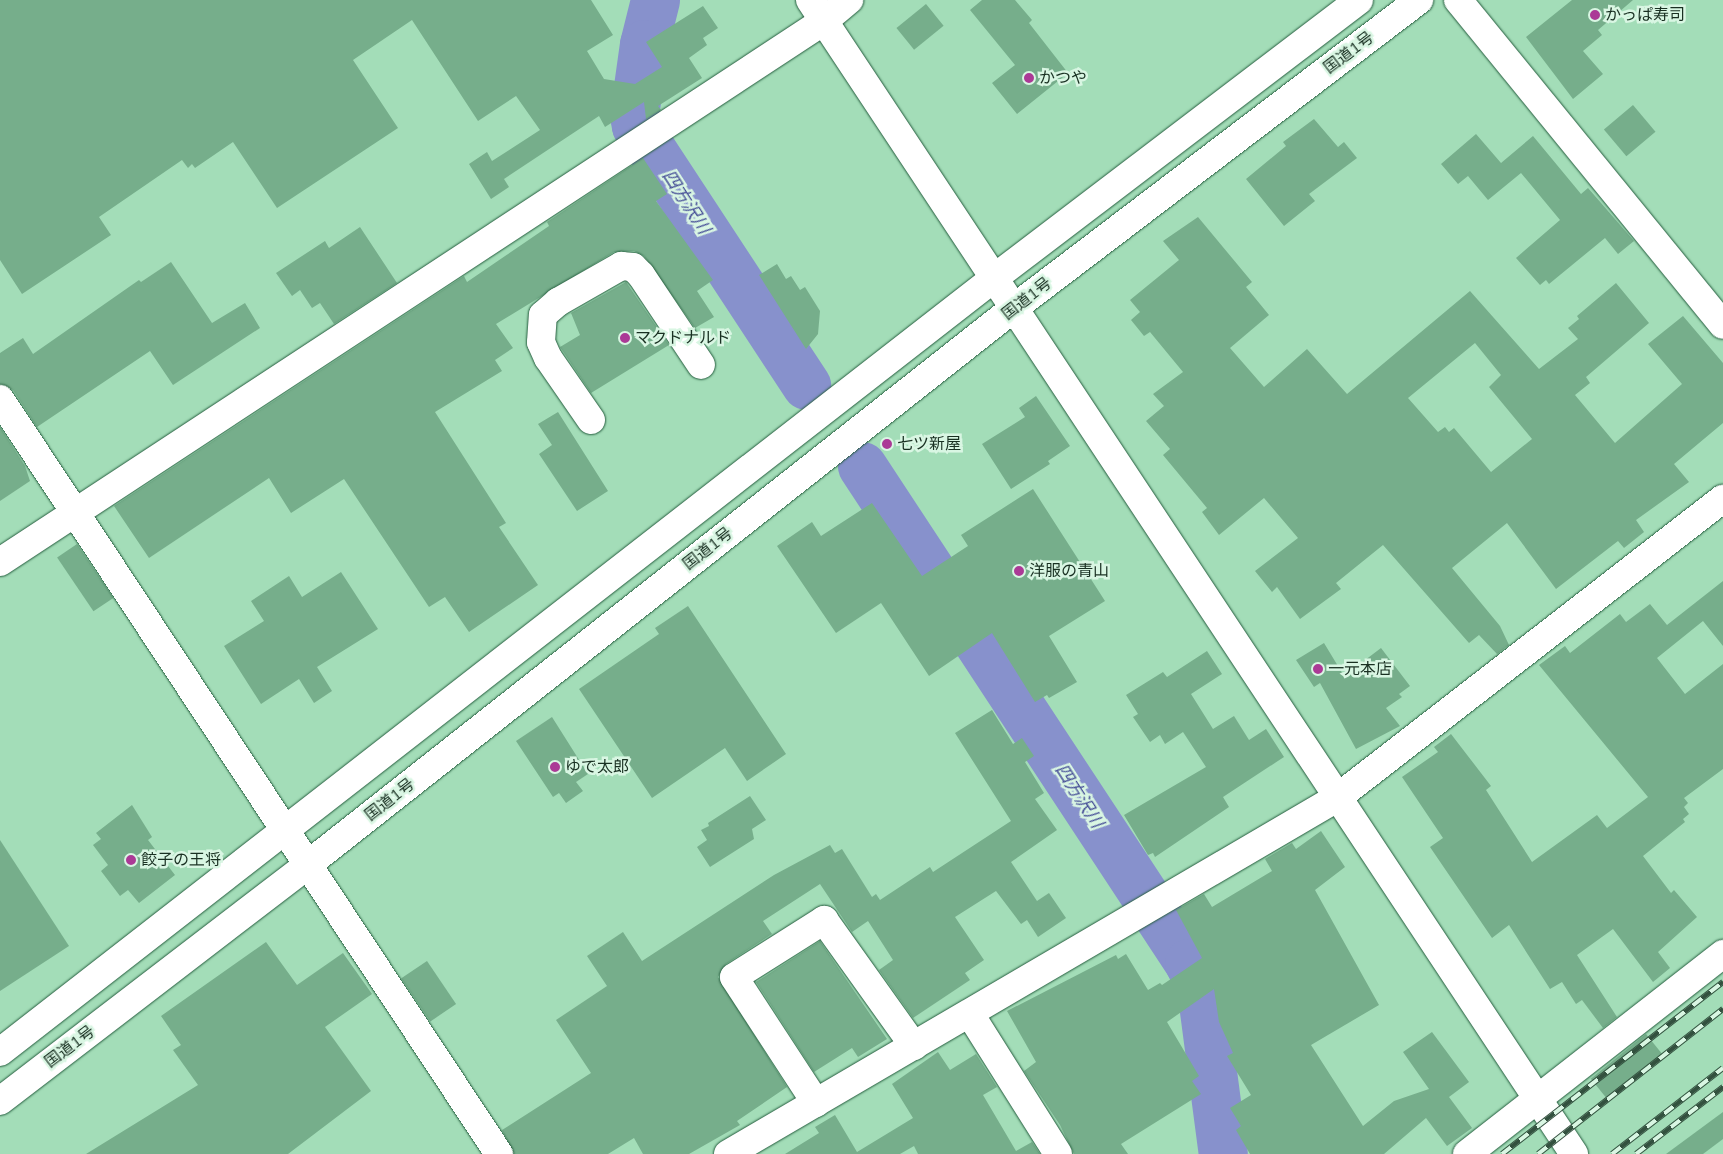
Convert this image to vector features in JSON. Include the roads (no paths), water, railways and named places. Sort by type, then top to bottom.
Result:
[{"type":"main road","points":[[0,562],[76,513],[817,11],[849,0]]},
{"type":"main road","points":[[0,1052],[993,279],[1359,0]]},
{"type":"main road","name":"国道1号","points":[[0,1101],[306,866],[1014,308],[1419,0]]},
{"type":"main road","points":[[1458,0],[1723,325]]},
{"type":"main road","points":[[817,11],[1574,1154]]},
{"type":"main road","points":[[591,420],[541,342],[543,315],[558,302],[621,266],[633,267],[641,275],[701,365]]},
{"type":"main road","points":[[0,399],[306,866],[499,1154]]},
{"type":"main road","points":[[728,1154],[1337,798],[1723,499]]},
{"type":"main road","points":[[816,1103],[734,977],[824,920],[914,1046]]},
{"type":"main road","points":[[1468,1154],[1723,954]]},
{"type":"main road","points":[[970,1014],[1058,1154]]},
{"type":"waterway","name":"四方沢川","points":[[655,0],[644,44],[634,115],[636,126],[806,385]]},
{"type":"waterway","name":"四方沢川","points":[[862,466],[1189,963],[1201,988],[1223,1154]]},
{"type":"railway","points":[[1502,1154],[1723,982]]},
{"type":"railway","points":[[1538,1154],[1723,1009]]},
{"type":"railway","points":[[1612,1154],[1723,1068]]},
{"type":"railway","points":[[1636,1154],[1723,1087]]},
{"type":"place","name":"かっぱ寿司","points":[[1595,15]]},
{"type":"place","name":"かつや","points":[[1029,78]]},
{"type":"place","name":"マクドナルド","points":[[625,338]]},
{"type":"place","name":"七ツ新屋","points":[[887,444]]},
{"type":"place","name":"洋服の青山","points":[[1019,571]]},
{"type":"place","name":"一元本店","points":[[1318,669]]},
{"type":"place","name":"ゆで太郎","points":[[555,767]]},
{"type":"place","name":"餃子の王将","points":[[131,860]]}]
